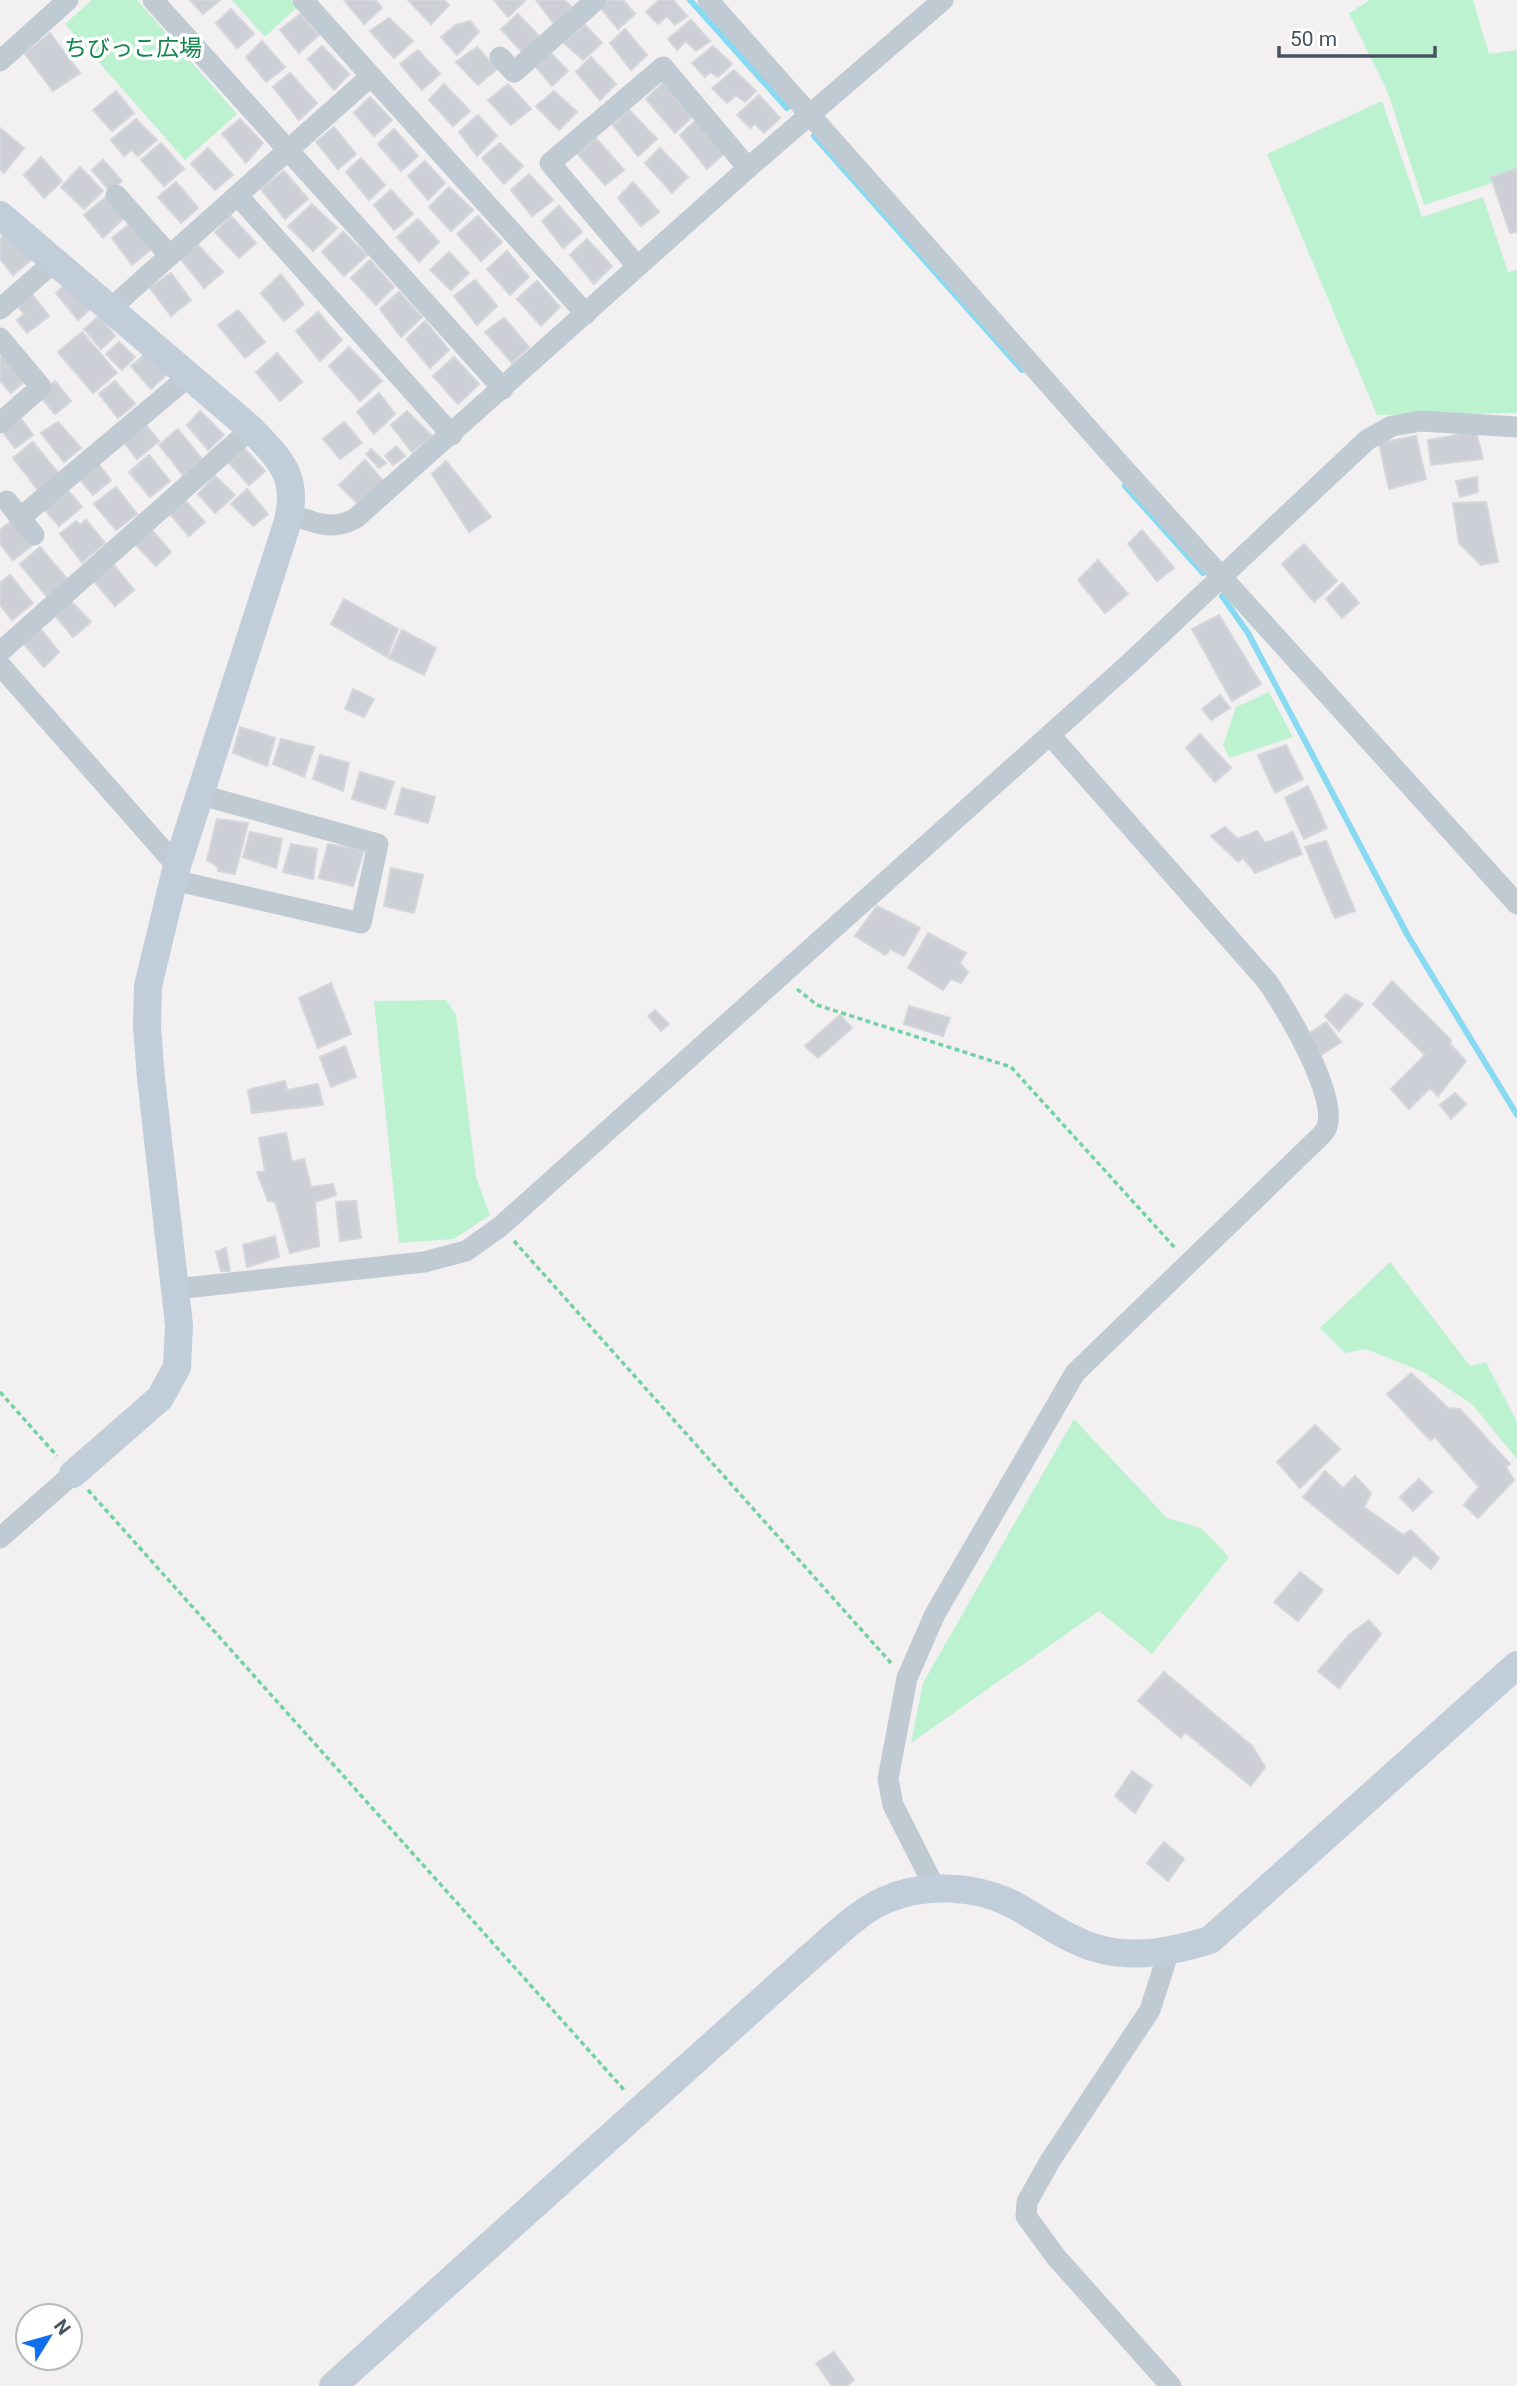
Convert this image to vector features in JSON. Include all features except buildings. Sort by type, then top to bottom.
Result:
[{"type":"street","points":[[0,61],[68,0]]},
{"type":"street","points":[[153,0],[503,389]]},
{"type":"street","points":[[303,0],[586,314]]},
{"type":"street","points":[[500,57],[514,72],[596,0]]},
{"type":"street","points":[[708,0],[1517,904]]},
{"type":"street","points":[[290,514],[329,527],[345,525],[452,435],[637,266],[943,0]]},
{"type":"street","points":[[637,266],[550,163],[663,67],[748,168]]},
{"type":"street","points":[[110,310],[371,76]]},
{"type":"street","points":[[116,195],[170,256]]},
{"type":"street","points":[[238,197],[452,435]]},
{"type":"street","points":[[0,215],[251,429],[287,472],[292,488],[290,514],[175,873],[148,986],[147,1027],[176,1289],[180,1349],[171,1383],[160,1398],[0,1538]]},
{"type":"street","points":[[0,309],[55,261]]},
{"type":"street","points":[[0,338],[41,387],[0,423]]},
{"type":"street","points":[[34,535],[14,509],[188,377]]},
{"type":"street","points":[[176,1289],[424,1262],[466,1251],[501,1226],[1050,735],[1367,440],[1392,426],[1421,421],[1517,427]]},
{"type":"street","points":[[0,652],[251,429]]},
{"type":"street","points":[[0,665],[175,873],[360,923],[378,844],[201,795]]},
{"type":"street","points":[[934,1886],[893,1805],[888,1779],[907,1678],[935,1615],[1075,1373],[1326,1128],[1326,1097],[1314,1065],[1280,999],[1050,735]]},
{"type":"street","points":[[333,2386],[840,1932],[884,1900],[934,1886],[1012,1904],[1065,1936],[1101,1949],[1148,1954],[1210,1940],[1517,1665]]},
{"type":"street","points":[[1169,1951],[1150,2010],[1050,2161],[1027,2202],[1026,2216],[1056,2257],[1171,2386]]},
{"type":"path","points":[[782,973],[804,997],[817,1005],[1011,1067],[1189,1263]]},
{"type":"path","points":[[501,1226],[682,1432],[752,1504],[878,1650],[907,1678]]},
{"type":"path","points":[[0,1392],[641,2109]]},
{"type":"green space","name":"ちびっこ広場","points":[[92,0],[137,0],[237,114],[185,160],[65,24]]},
{"type":"green space","points":[[232,0],[291,0],[297,7],[265,37]]},
{"type":"green space","points":[[1370,0],[1473,0],[1489,54],[1517,50],[1517,175],[1424,205],[1388,93],[1349,13]]},
{"type":"green space","points":[[1382,101],[1422,217],[1483,197],[1508,272],[1517,270],[1517,413],[1377,415],[1267,154]]},
{"type":"green space","points":[[1269,692],[1293,737],[1229,758],[1223,745],[1236,707]]},
{"type":"green space","points":[[446,1000],[456,1015],[476,1177],[490,1215],[454,1239],[399,1243],[374,1001]]},
{"type":"green space","points":[[1390,1262],[1470,1366],[1486,1362],[1517,1422],[1517,1459],[1472,1404],[1423,1372],[1366,1349],[1345,1353],[1320,1328]]},
{"type":"green space","points":[[1074,1419],[1167,1518],[1201,1528],[1229,1557],[1152,1654],[1099,1611],[911,1743],[923,1683]]},
{"type":"waterway","points":[[690,0],[787,108]]},
{"type":"waterway","points":[[814,136],[1022,370]]},
{"type":"waterway","points":[[1125,486],[1203,573]]},
{"type":"waterway","points":[[1222,596],[1248,633],[1408,936],[1517,1115]]}]
